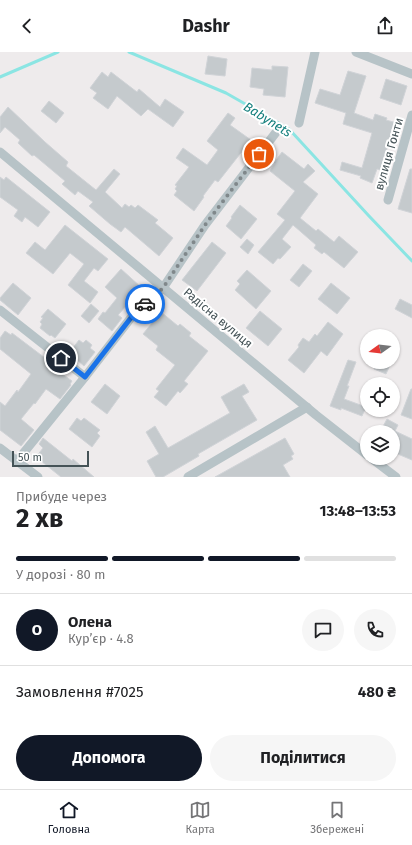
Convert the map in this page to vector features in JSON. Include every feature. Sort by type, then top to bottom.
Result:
[{"type":"street","points":[[299,123],[315,52]]},
{"type":"street","points":[[356,52],[412,74]]},
{"type":"street","name":"вулиця Гонти","points":[[388,200],[412,115]]},
{"type":"street","points":[[17,461],[137,310],[163,288],[205,225],[277,131]]},
{"type":"street","name":"Радісна вулиця","points":[[0,152],[360,449]]},
{"type":"street","points":[[0,310],[85,377]]},
{"type":"street","points":[[188,477],[307,407]]},
{"type":"street","points":[[0,448],[38,477]]},
{"type":"street","points":[[380,465],[396,477]]},
{"type":"building","points":[[208,56],[227,59],[225,76],[205,74]]},
{"type":"building","points":[[272,66],[288,67],[285,97],[263,95],[264,89],[250,87],[252,68],[272,70]]},
{"type":"building","points":[[348,71],[366,76],[354,113],[373,120],[375,114],[387,118],[386,120],[397,123],[393,139],[390,138],[381,170],[377,169],[372,183],[360,178],[361,176],[340,170],[342,162],[362,168],[372,133],[343,124],[346,113],[315,103],[320,89],[340,95]]},
{"type":"building","points":[[102,72],[108,77],[111,72],[137,92],[139,89],[160,107],[165,99],[184,112],[173,127],[148,109],[141,116],[117,96],[108,109],[93,98],[97,93],[90,88]]},
{"type":"building","points":[[386,79],[407,86],[401,105],[380,98]]},
{"type":"building","points":[[49,101],[64,113],[56,123],[41,111]]},
{"type":"building","points":[[8,107],[68,162],[66,166],[96,190],[114,169],[120,174],[105,192],[122,208],[125,204],[129,207],[131,205],[135,208],[138,205],[158,220],[155,223],[173,238],[159,256],[125,227],[121,232],[110,224],[89,206],[93,202],[78,191],[75,195],[62,184],[65,181],[34,155],[32,156],[18,143],[20,140],[5,127],[0,133],[0,117]]},
{"type":"building","points":[[228,113],[235,118],[230,125],[251,140],[218,182],[215,180],[194,211],[174,195],[177,191],[175,189],[177,186],[175,185],[189,167],[176,158],[183,148],[207,165],[218,150],[207,141]]},
{"type":"building","points":[[282,152],[304,169],[308,164],[315,171],[303,182],[318,194],[300,218],[316,231],[318,229],[334,242],[339,236],[358,252],[344,268],[324,252],[322,254],[314,248],[316,245],[293,225],[282,239],[291,247],[280,259],[278,258],[273,264],[258,252],[285,220],[277,214],[295,191],[270,171]]},
{"type":"building","points":[[410,169],[412,169],[412,213],[398,209]]},
{"type":"building","points":[[0,177],[4,180],[6,177],[50,212],[38,227],[25,217],[22,222],[14,216],[18,210],[0,197]]},
{"type":"building","points":[[240,205],[257,219],[241,239],[226,226]]},
{"type":"building","points":[[65,225],[108,259],[98,271],[94,268],[84,281],[98,292],[90,303],[68,285],[84,264],[70,253],[53,274],[26,253],[35,242],[45,250]]},
{"type":"building","points":[[247,239],[254,245],[248,254],[240,247]]},
{"type":"building","points":[[212,242],[226,253],[197,291],[182,280]]},
{"type":"building","points":[[303,264],[312,271],[299,287],[290,280]]},
{"type":"building","points":[[121,269],[142,288],[118,315],[122,318],[112,331],[98,319],[117,298],[105,287]]},
{"type":"building","points":[[247,270],[271,291],[256,309],[235,290],[240,284],[237,281]]},
{"type":"building","points":[[13,283],[31,298],[18,315],[0,300],[0,298]]},
{"type":"building","points":[[331,283],[350,298],[337,314],[318,299]]},
{"type":"building","points":[[400,299],[412,305],[412,318],[395,309]]},
{"type":"building","points":[[91,304],[99,311],[89,323],[81,316]]},
{"type":"building","points":[[48,309],[66,324],[55,338],[40,328],[42,324],[40,322],[43,318],[41,317]]},
{"type":"building","points":[[260,311],[282,329],[268,346],[246,328]]},
{"type":"building","points":[[161,312],[178,326],[180,324],[191,333],[189,336],[208,351],[184,381],[188,384],[180,393],[178,391],[166,406],[154,397],[159,391],[156,389],[175,365],[156,350],[158,346],[143,334]]},
{"type":"building","points":[[328,322],[343,334],[327,356],[321,351],[304,373],[288,360],[299,347],[298,345],[303,338],[309,342],[315,334],[317,336]]},
{"type":"building","points":[[5,331],[11,335],[12,333],[49,361],[47,363],[72,381],[70,384],[71,385],[60,399],[46,389],[21,419],[34,430],[21,446],[0,430],[0,402],[5,406],[17,390],[18,392],[31,374],[0,349],[0,338]]},
{"type":"building","points":[[79,340],[83,343],[86,340],[92,345],[90,348],[95,352],[84,366],[69,353]]},
{"type":"building","points":[[348,360],[356,362],[344,399],[360,405],[360,415],[341,408],[341,410],[330,406]]},
{"type":"building","points":[[374,369],[388,369],[386,374]]},
{"type":"building","points":[[105,384],[120,396],[107,414],[91,402]]},
{"type":"building","points":[[244,384],[249,392],[242,396],[257,420],[198,454],[199,456],[163,477],[156,477],[147,461],[159,454],[146,432],[155,426],[168,448],[230,413],[221,397]]},
{"type":"building","points":[[412,389],[412,419],[401,415]]},
{"type":"building","points":[[77,418],[81,421],[84,418],[100,430],[97,433],[100,436],[92,447],[69,429]]},
{"type":"building","points":[[387,419],[398,425],[384,425]]},
{"type":"building","points":[[400,433],[412,439],[412,460],[400,455]]},
{"type":"building","points":[[43,438],[72,461],[73,459],[94,477],[61,477],[36,457],[43,448],[39,444]]},
{"type":"building","points":[[285,438],[294,454],[291,456],[293,459],[283,465],[290,477],[215,477]]},
{"type":"waterway","name":"Babynets","points":[[0,77],[58,52]]},
{"type":"waterway","name":"Babynets","points":[[129,52],[226,93],[289,129],[412,261]]},
{"type":"way so far","points":[[145,304],[163,288],[205,225],[259,154]]},
{"type":"route","points":[[61,358],[85,377],[137,310],[145,304]]}]
